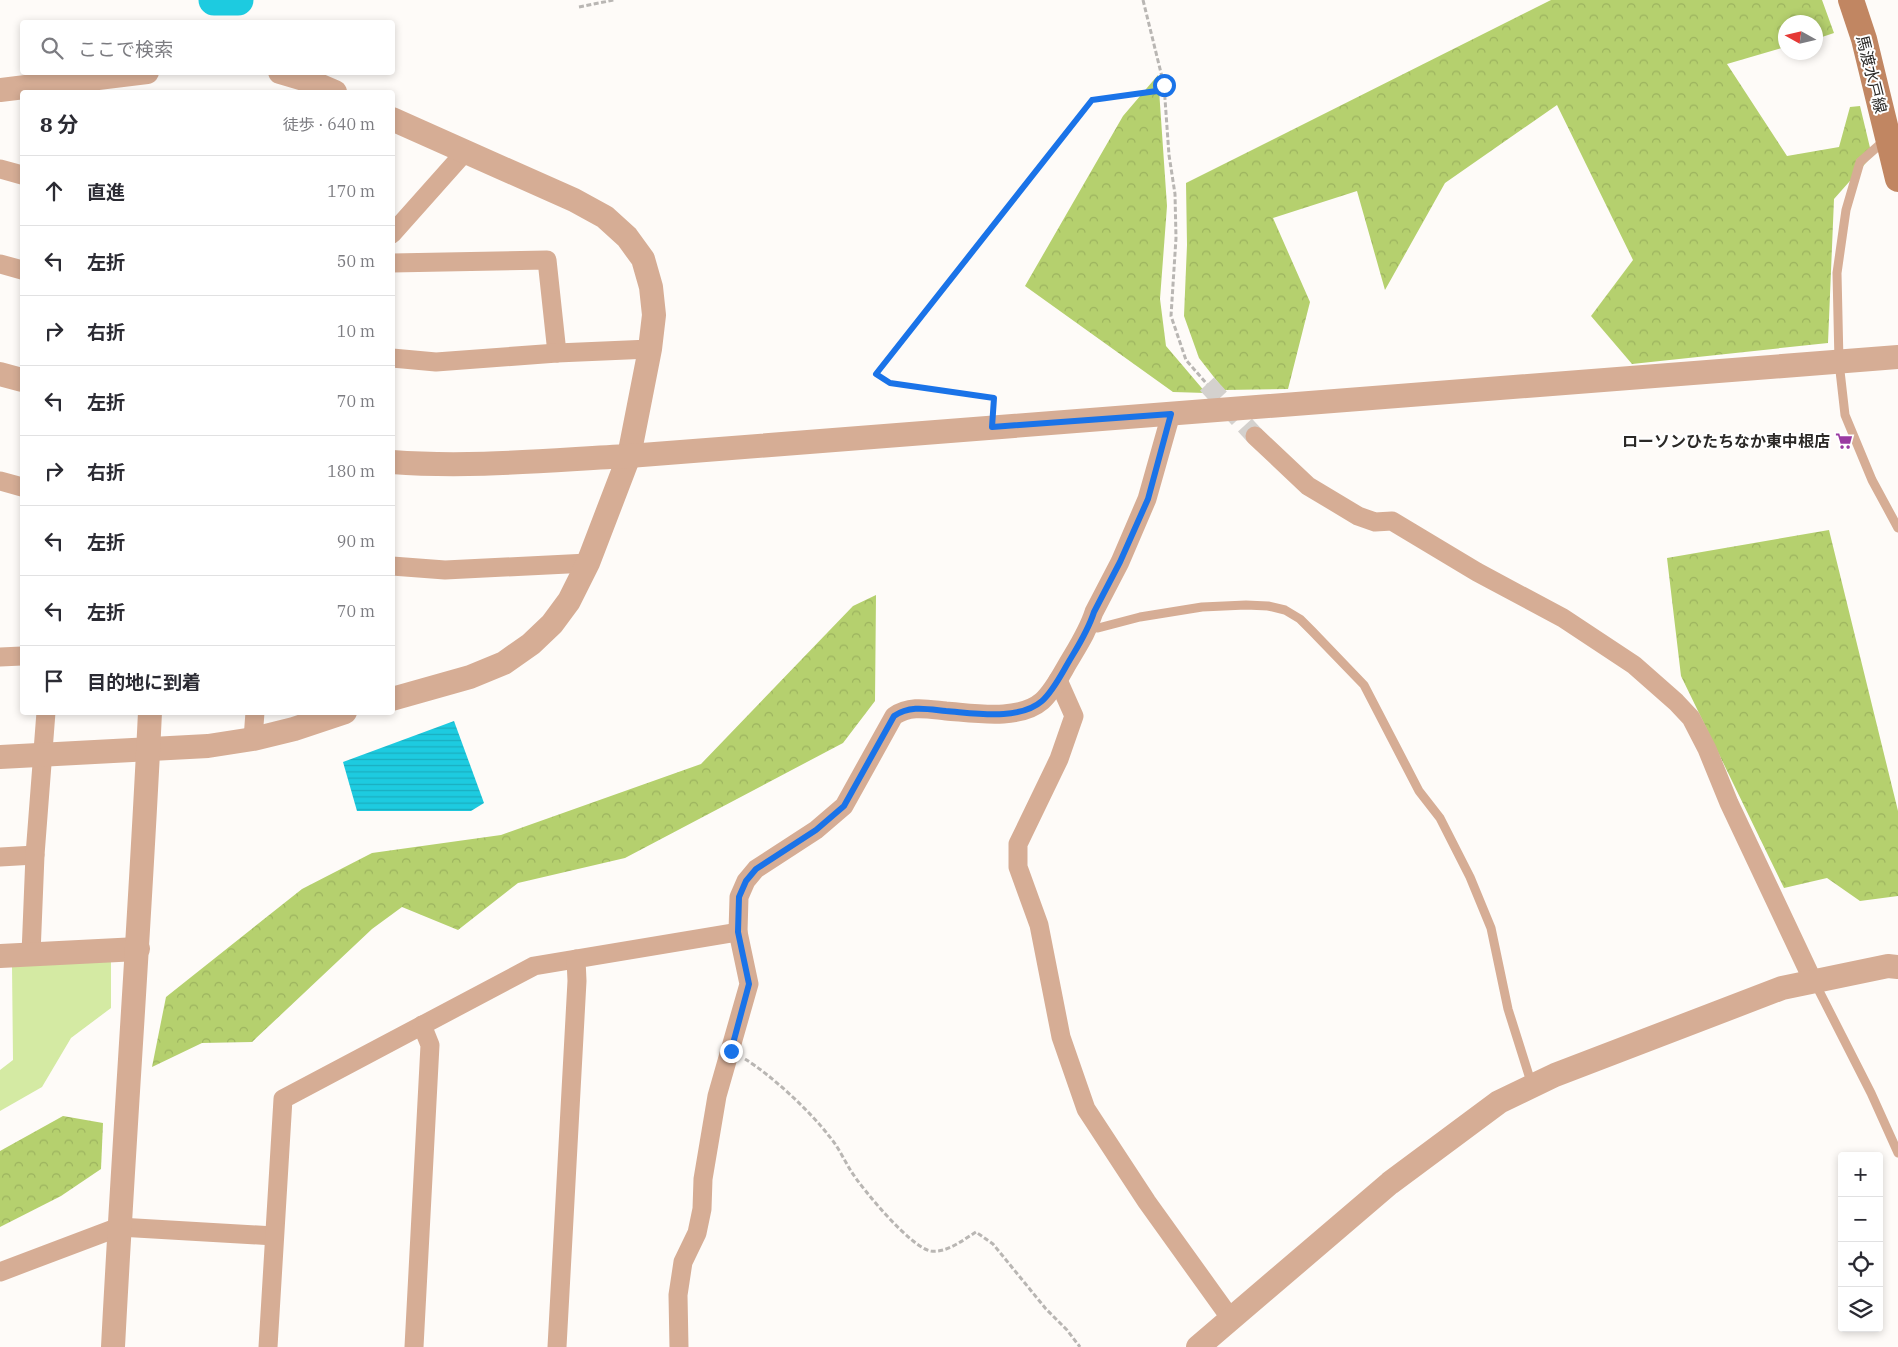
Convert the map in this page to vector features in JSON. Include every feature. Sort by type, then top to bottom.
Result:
[{"type":"main road","name":"馬渡水戸線","points":[[1851,0],[1864,39],[1898,179]]},
{"type":"street","points":[[0,90],[122,75]]},
{"type":"street","points":[[284,75],[301,86],[324,90]]},
{"type":"street","points":[[395,120],[574,200],[605,217],[627,237],[642,259],[651,286],[654,316],[650,349],[629,456],[588,563],[570,601],[552,624],[531,644],[504,663],[470,676],[395,698]]},
{"type":"street","points":[[395,231],[465,152]]},
{"type":"street","points":[[0,169],[20,174]]},
{"type":"street","points":[[395,263],[547,260],[557,353]]},
{"type":"street","points":[[0,264],[20,269]]},
{"type":"street","points":[[395,358],[436,362],[557,353],[650,349]]},
{"type":"street","points":[[395,462],[433,465],[629,456],[1898,357]]},
{"type":"street","points":[[0,374],[20,379]]},
{"type":"street","points":[[679,1347],[678,1294],[683,1262],[696,1233],[702,1209],[703,1179],[717,1096],[749,984],[738,932],[739,897],[746,881],[756,869],[816,830],[844,806],[894,716],[904,710],[920,708],[1000,714],[1033,707],[1043,700],[1058,680],[1090,627],[1094,612],[1120,562],[1148,499],[1171,414]]},
{"type":"street","points":[[1256,436],[1308,486],[1358,516],[1375,522],[1392,521],[1477,572],[1563,618],[1634,665],[1676,702],[1691,718],[1813,981]]},
{"type":"street","points":[[0,481],[20,486]]},
{"type":"street","points":[[395,566],[445,570],[588,563]]},
{"type":"street","points":[[0,657],[20,656]]},
{"type":"street","points":[[1058,680],[1074,716],[1060,760],[1018,844],[1018,867],[1039,925],[1061,1037],[1086,1109],[1147,1202],[1231,1319]]},
{"type":"street","points":[[31,954],[35,855],[46,715]]},
{"type":"street","points":[[113,1347],[119,1227],[138,949],[150,715]]},
{"type":"street","points":[[254,739],[255,715]]},
{"type":"street","points":[[0,757],[148,748],[170,749],[254,739],[294,729],[337,715]]},
{"type":"street","points":[[0,857],[35,855]]},
{"type":"street","points":[[268,1347],[283,1099],[534,966],[738,932]]},
{"type":"street","points":[[0,956],[138,949]]},
{"type":"street","points":[[557,1347],[576,959]]},
{"type":"street","points":[[1198,1347],[1390,1183],[1499,1102],[1532,1086],[1782,988],[1888,966],[1898,967]]},
{"type":"street","points":[[414,1347],[430,1045],[422,1025]]},
{"type":"street","points":[[0,1272],[119,1227],[274,1236]]},
{"type":"lane","points":[[1888,137],[1860,162],[1846,210],[1837,273],[1839,362],[1845,415],[1872,480],[1898,528]]},
{"type":"lane","points":[[1090,627],[1098,628],[1140,617],[1202,608],[1246,605],[1268,606],[1285,610],[1300,619],[1312,631],[1364,685],[1420,791],[1440,818],[1470,877],[1491,928],[1508,1009],[1532,1086]]},
{"type":"lane","points":[[1813,981],[1871,1093],[1898,1153]]},
{"type":"path","points":[[579,7],[614,0]]},
{"type":"path","points":[[1143,0],[1164,90],[1174,194],[1176,238],[1171,316],[1186,360],[1207,384]]},
{"type":"path","points":[[992,427],[994,398],[890,383],[876,374],[1092,100],[1164,90]]},
{"type":"path","points":[[731,1051],[761,1069],[830,1136],[852,1173],[903,1233],[917,1246],[930,1251],[944,1250],[976,1232],[992,1244],[1080,1347]]},
{"type":"green space","points":[[1551,0],[1822,0],[1834,33],[1823,37],[1823,15],[1778,15],[1778,49],[1727,64],[1787,156],[1839,147],[1850,107],[1860,106],[1872,156],[1834,199],[1828,343],[1632,364],[1591,316],[1633,260],[1557,105],[1445,183],[1385,290],[1357,191],[1273,218],[1310,302],[1288,389],[1224,390],[1199,358],[1184,316],[1187,245],[1186,183]]},
{"type":"green space","points":[[1158,75],[1167,206],[1160,299],[1166,346],[1206,393],[1173,392],[1025,286],[1123,116]]},
{"type":"green space","points":[[1829,530],[1898,811],[1898,896],[1860,901],[1827,878],[1784,888],[1681,676],[1667,558]]},
{"type":"green space","points":[[876,595],[875,701],[843,743],[625,858],[518,883],[458,930],[402,907],[372,929],[252,1042],[202,1043],[152,1067],[166,997],[302,889],[372,853],[501,835],[701,764],[853,606]]},
{"type":"green space","points":[[111,960],[111,1008],[71,1038],[42,1087],[0,1111],[0,1070],[13,1060],[12,966]]},
{"type":"green space","points":[[63,1116],[103,1123],[101,1169],[61,1196],[0,1227],[0,1151]]},
{"type":"water","points":[[454,721],[484,803],[471,811],[357,811],[343,762]]},
{"type":"waterway","points":[[214,0],[238,0]]},
{"type":"tunnel","points":[[1207,384],[1255,436]]},
{"type":"place","name":"ローソンひたちなか東中根店","points":[[1844,441]]},
{"type":"route","points":[[731,1051],[749,984],[738,932],[739,897],[746,881],[756,869],[816,830],[844,806],[894,716],[904,710],[920,708],[1000,714],[1033,707],[1043,700],[1058,680],[1090,627],[1094,612],[1136,527],[1148,499],[1171,414],[992,427],[994,398],[890,383],[876,374],[1092,100],[1164,90],[1164,85]]}]
